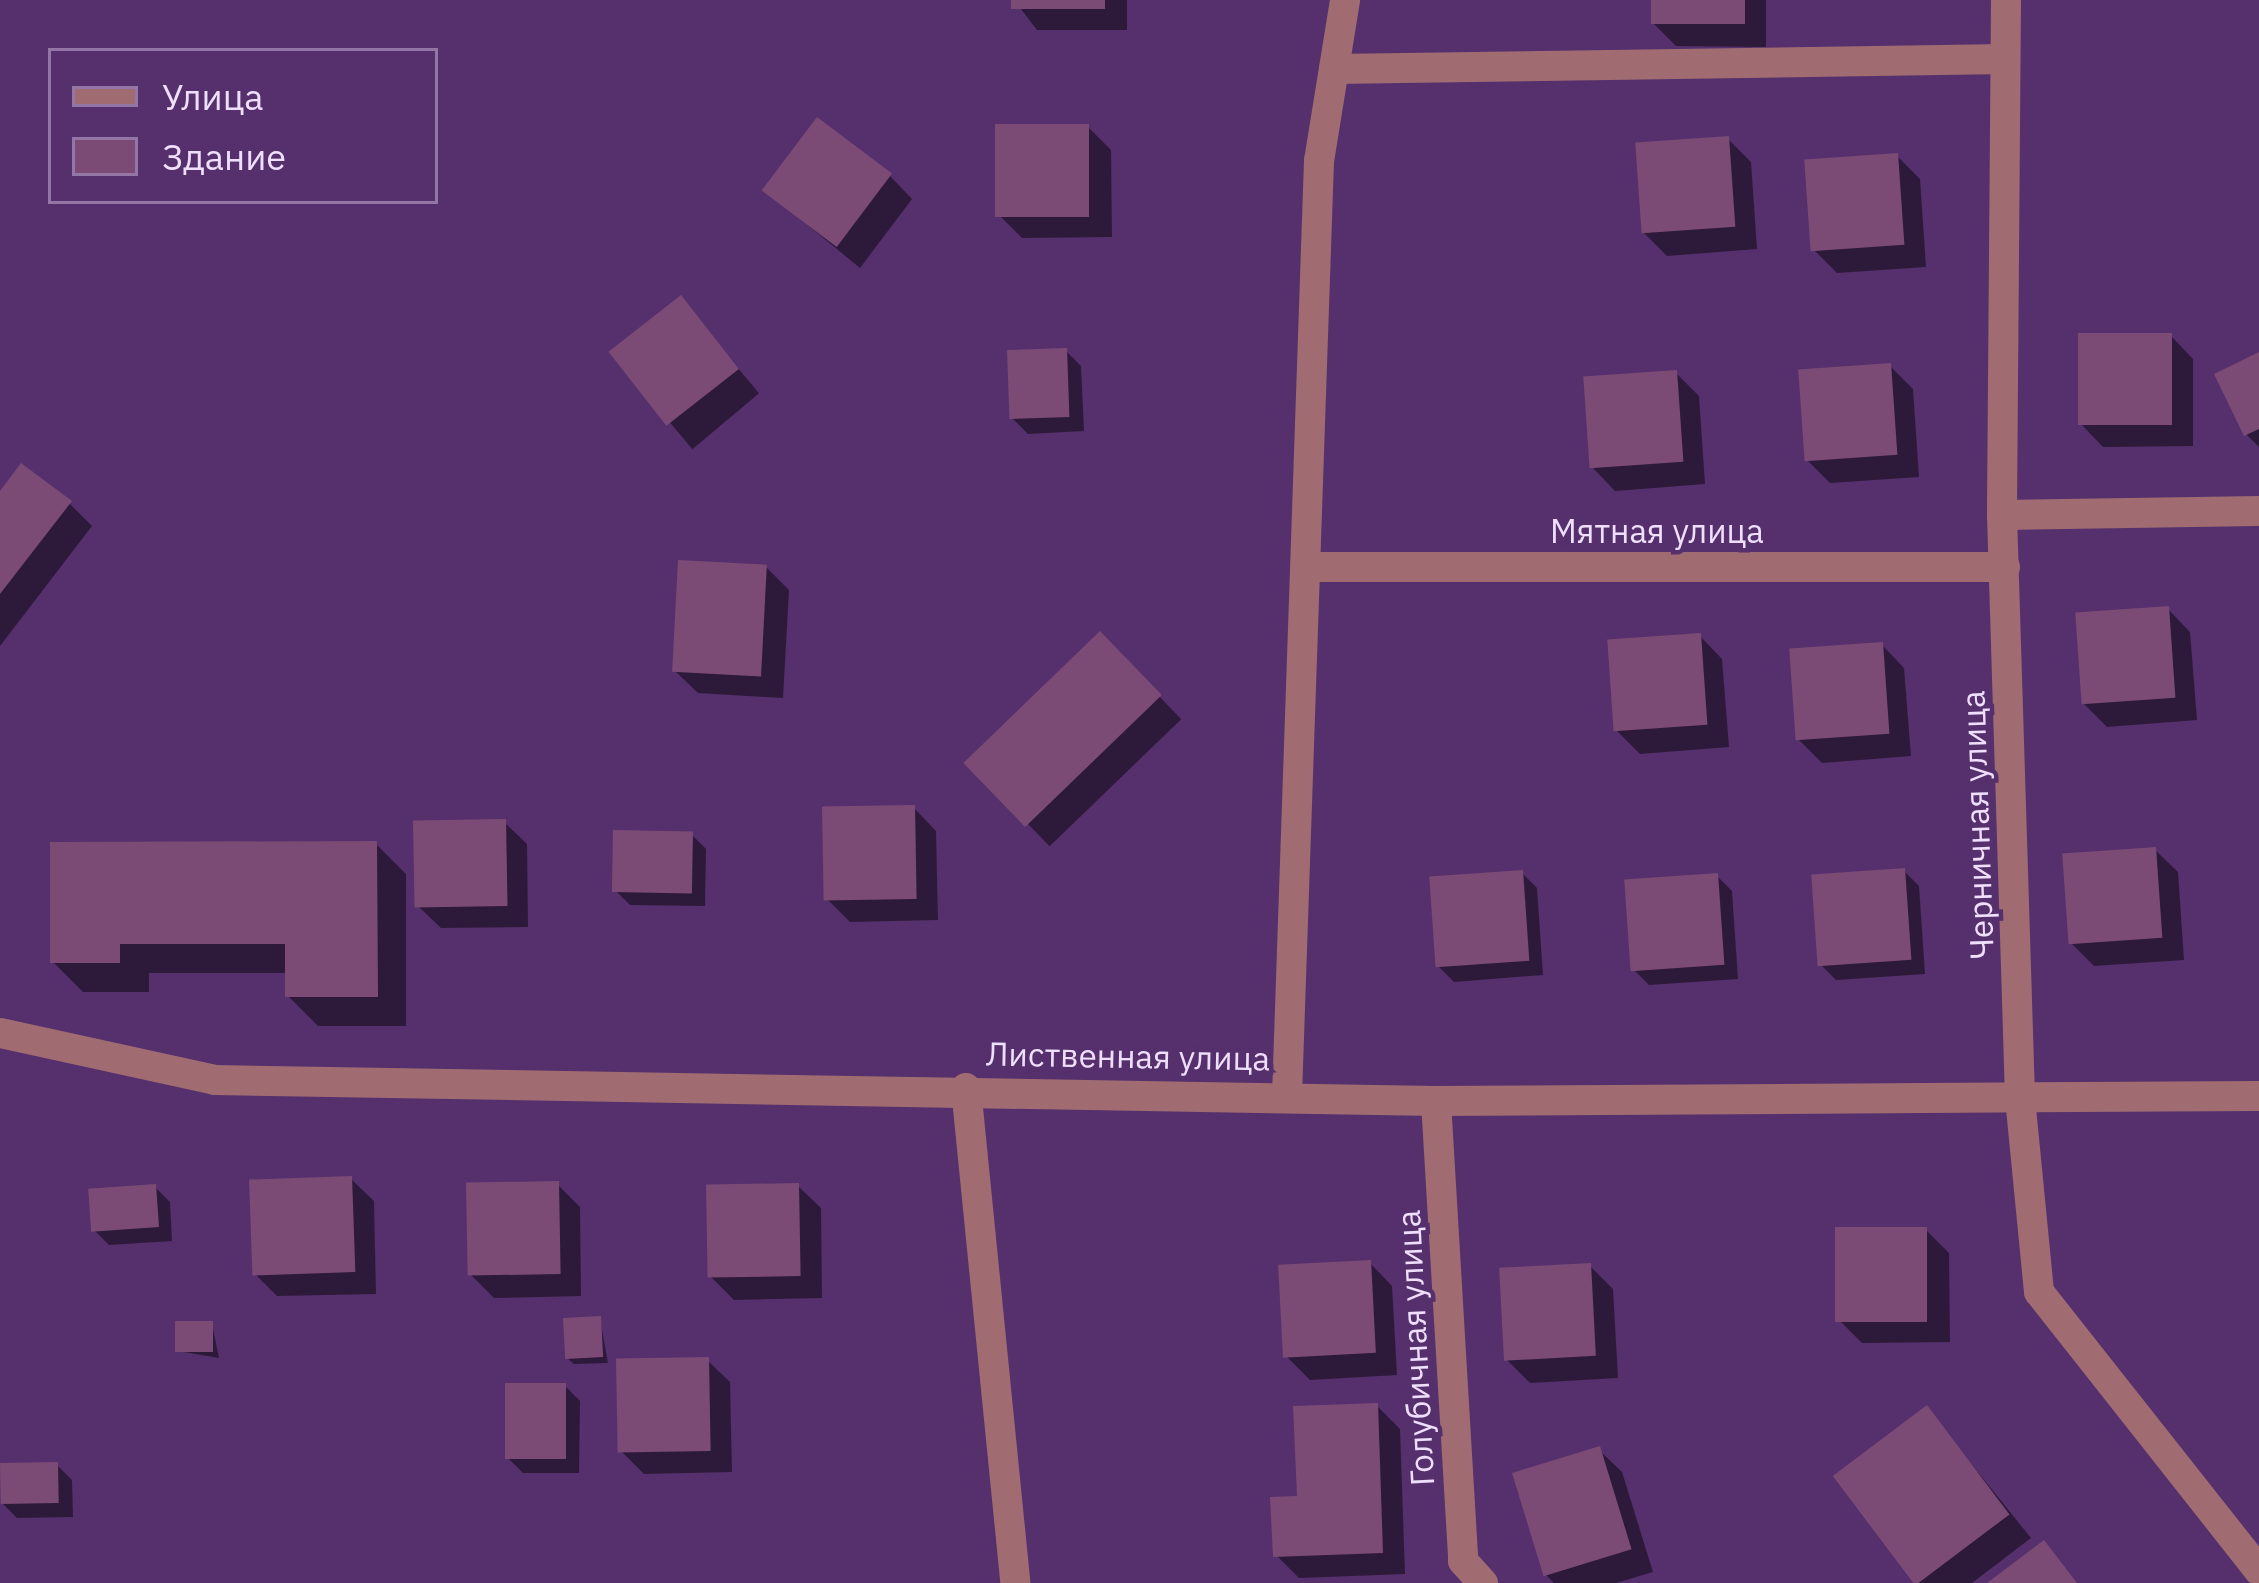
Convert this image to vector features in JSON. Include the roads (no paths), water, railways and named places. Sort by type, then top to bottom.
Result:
[{"type":"street","points":[[1287,1096],[1319,161],[1346,0]]},
{"type":"street","name":"Черничная улица","points":[[2006,0],[2002,515],[2020,1098],[2039,1292],[2259,1571]]},
{"type":"street","points":[[1334,69],[2006,59]]},
{"type":"street","points":[[2002,515],[2259,511]]},
{"type":"street","name":"Мятная улица","points":[[1308,567],[2005,567]]},
{"type":"street","name":"Лиственная улица","points":[[0,1034],[215,1080],[966,1088],[1436,1101],[2259,1096]]},
{"type":"street","points":[[966,1088],[1016,1583]]},
{"type":"street","name":"Голубичная улица","points":[[1436,1101],[1463,1561],[1483,1583]]}]
